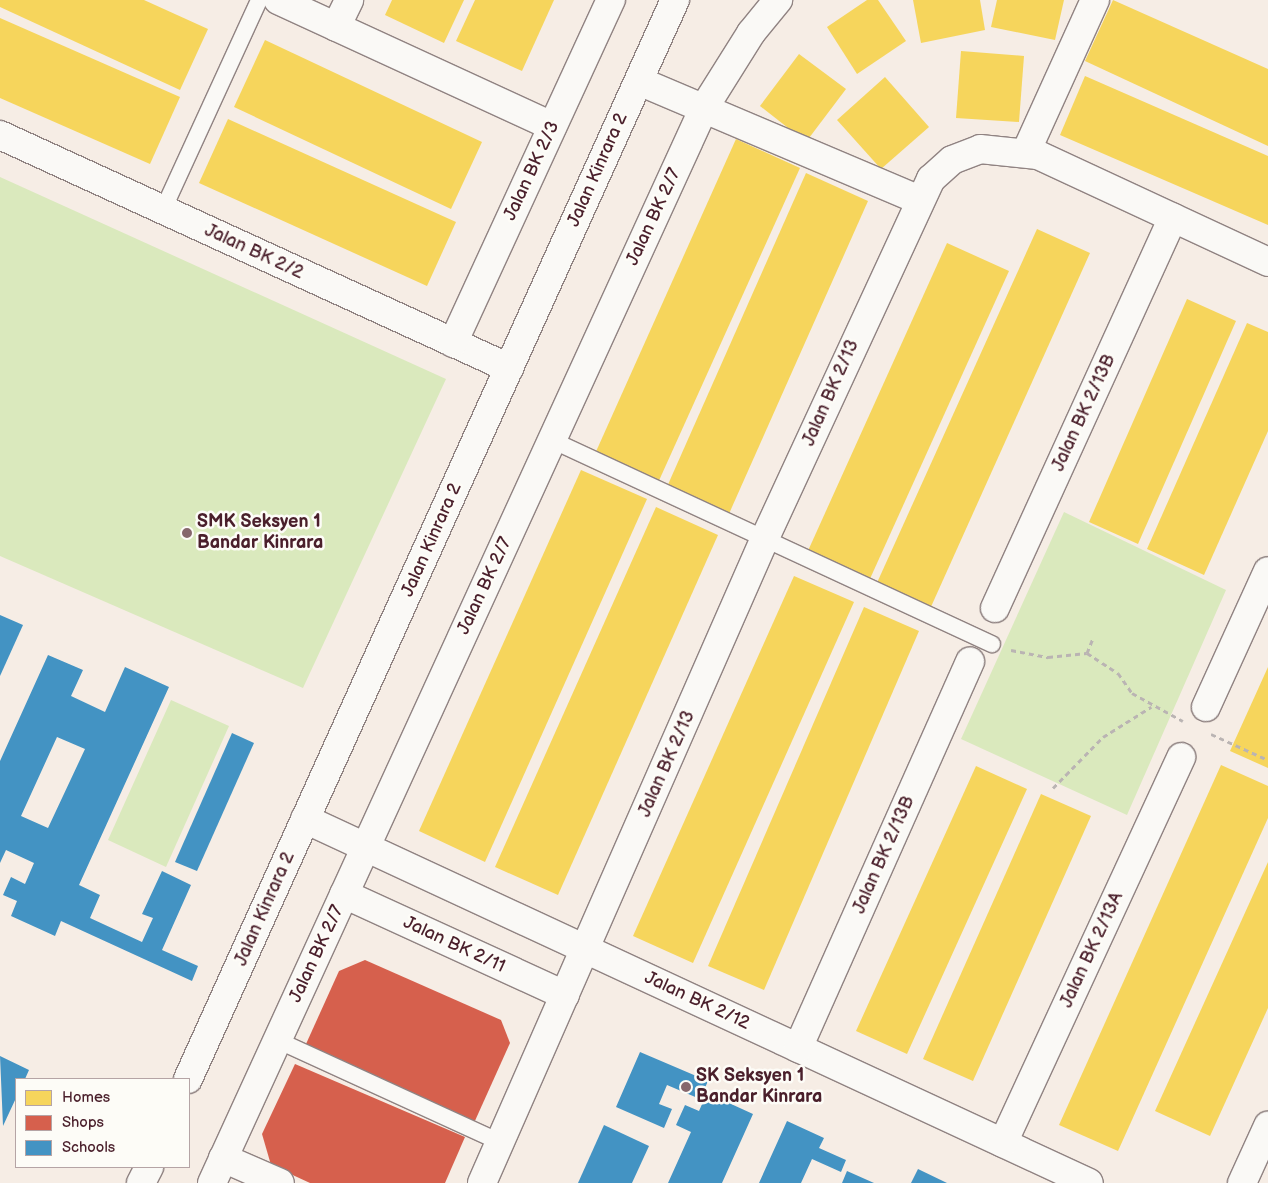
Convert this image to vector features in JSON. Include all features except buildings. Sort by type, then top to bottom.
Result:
[{"type":"street","points":[[278,0],[552,126]]},
{"type":"street","points":[[336,27],[349,0]]},
{"type":"street","name":"Jalan BK 2/3","points":[[453,342],[611,0]]},
{"type":"street","name":"Jalan Kinrara 2","points":[[188,1078],[675,0]]},
{"type":"street","name":"Jalan BK 2/7","points":[[212,1183],[704,108],[751,33],[778,0]]},
{"type":"street","points":[[1026,152],[1095,0]]},
{"type":"street","points":[[639,81],[919,200]]},
{"type":"street","name":"Jalan BK 2/2","points":[[0,135],[509,368]]},
{"type":"street","name":"Jalan BK 2/13","points":[[586,950],[765,538],[919,200],[931,178],[952,160],[980,149],[1026,152],[1268,262]]},
{"type":"street","name":"Jalan BK 2/13B","points":[[995,608],[1173,218]]},
{"type":"street","points":[[1201,721],[1268,571]]},
{"type":"street","name":"Jalan BK 2/13B","points":[[798,1048],[970,662]]},
{"type":"street","name":"Jalan BK 2/13A","points":[[1002,1143],[1181,757]]},
{"type":"street","name":"Jalan BK 2/12","points":[[305,820],[1089,1183]]},
{"type":"street","name":"Jalan BK 2/11","points":[[344,894],[565,995]]},
{"type":"street","points":[[482,1183],[586,950]]},
{"type":"street","points":[[1242,1183],[1268,1126]]},
{"type":"street","points":[[223,1158],[280,1183]]},
{"type":"street","points":[[141,1183],[148,1168]]},
{"type":"lane","points":[[163,210],[259,0]]},
{"type":"lane","points":[[552,440],[992,644]]},
{"type":"lane","points":[[277,1040],[500,1142]]},
{"type":"path","points":[[1087,653],[1093,638]]},
{"type":"path","points":[[992,644],[1025,655],[1087,653],[1118,673],[1132,693],[1151,707],[1201,721],[1268,760]]},
{"type":"path","points":[[1053,788],[1102,737],[1151,707]]},
{"type":"green space","points":[[0,177],[446,379],[303,688],[0,556]]},
{"type":"green space","points":[[1064,512],[1226,590],[1127,815],[961,739]]},
{"type":"green space","points":[[171,700],[229,726],[166,867],[108,840]]},
{"type":"place","name":"SMK Seksyen 1 Bandar Kinrara","points":[[187,533]]},
{"type":"place","name":"SK Seksyen 1 Bandar Kinrara","points":[[686,1087]]}]
